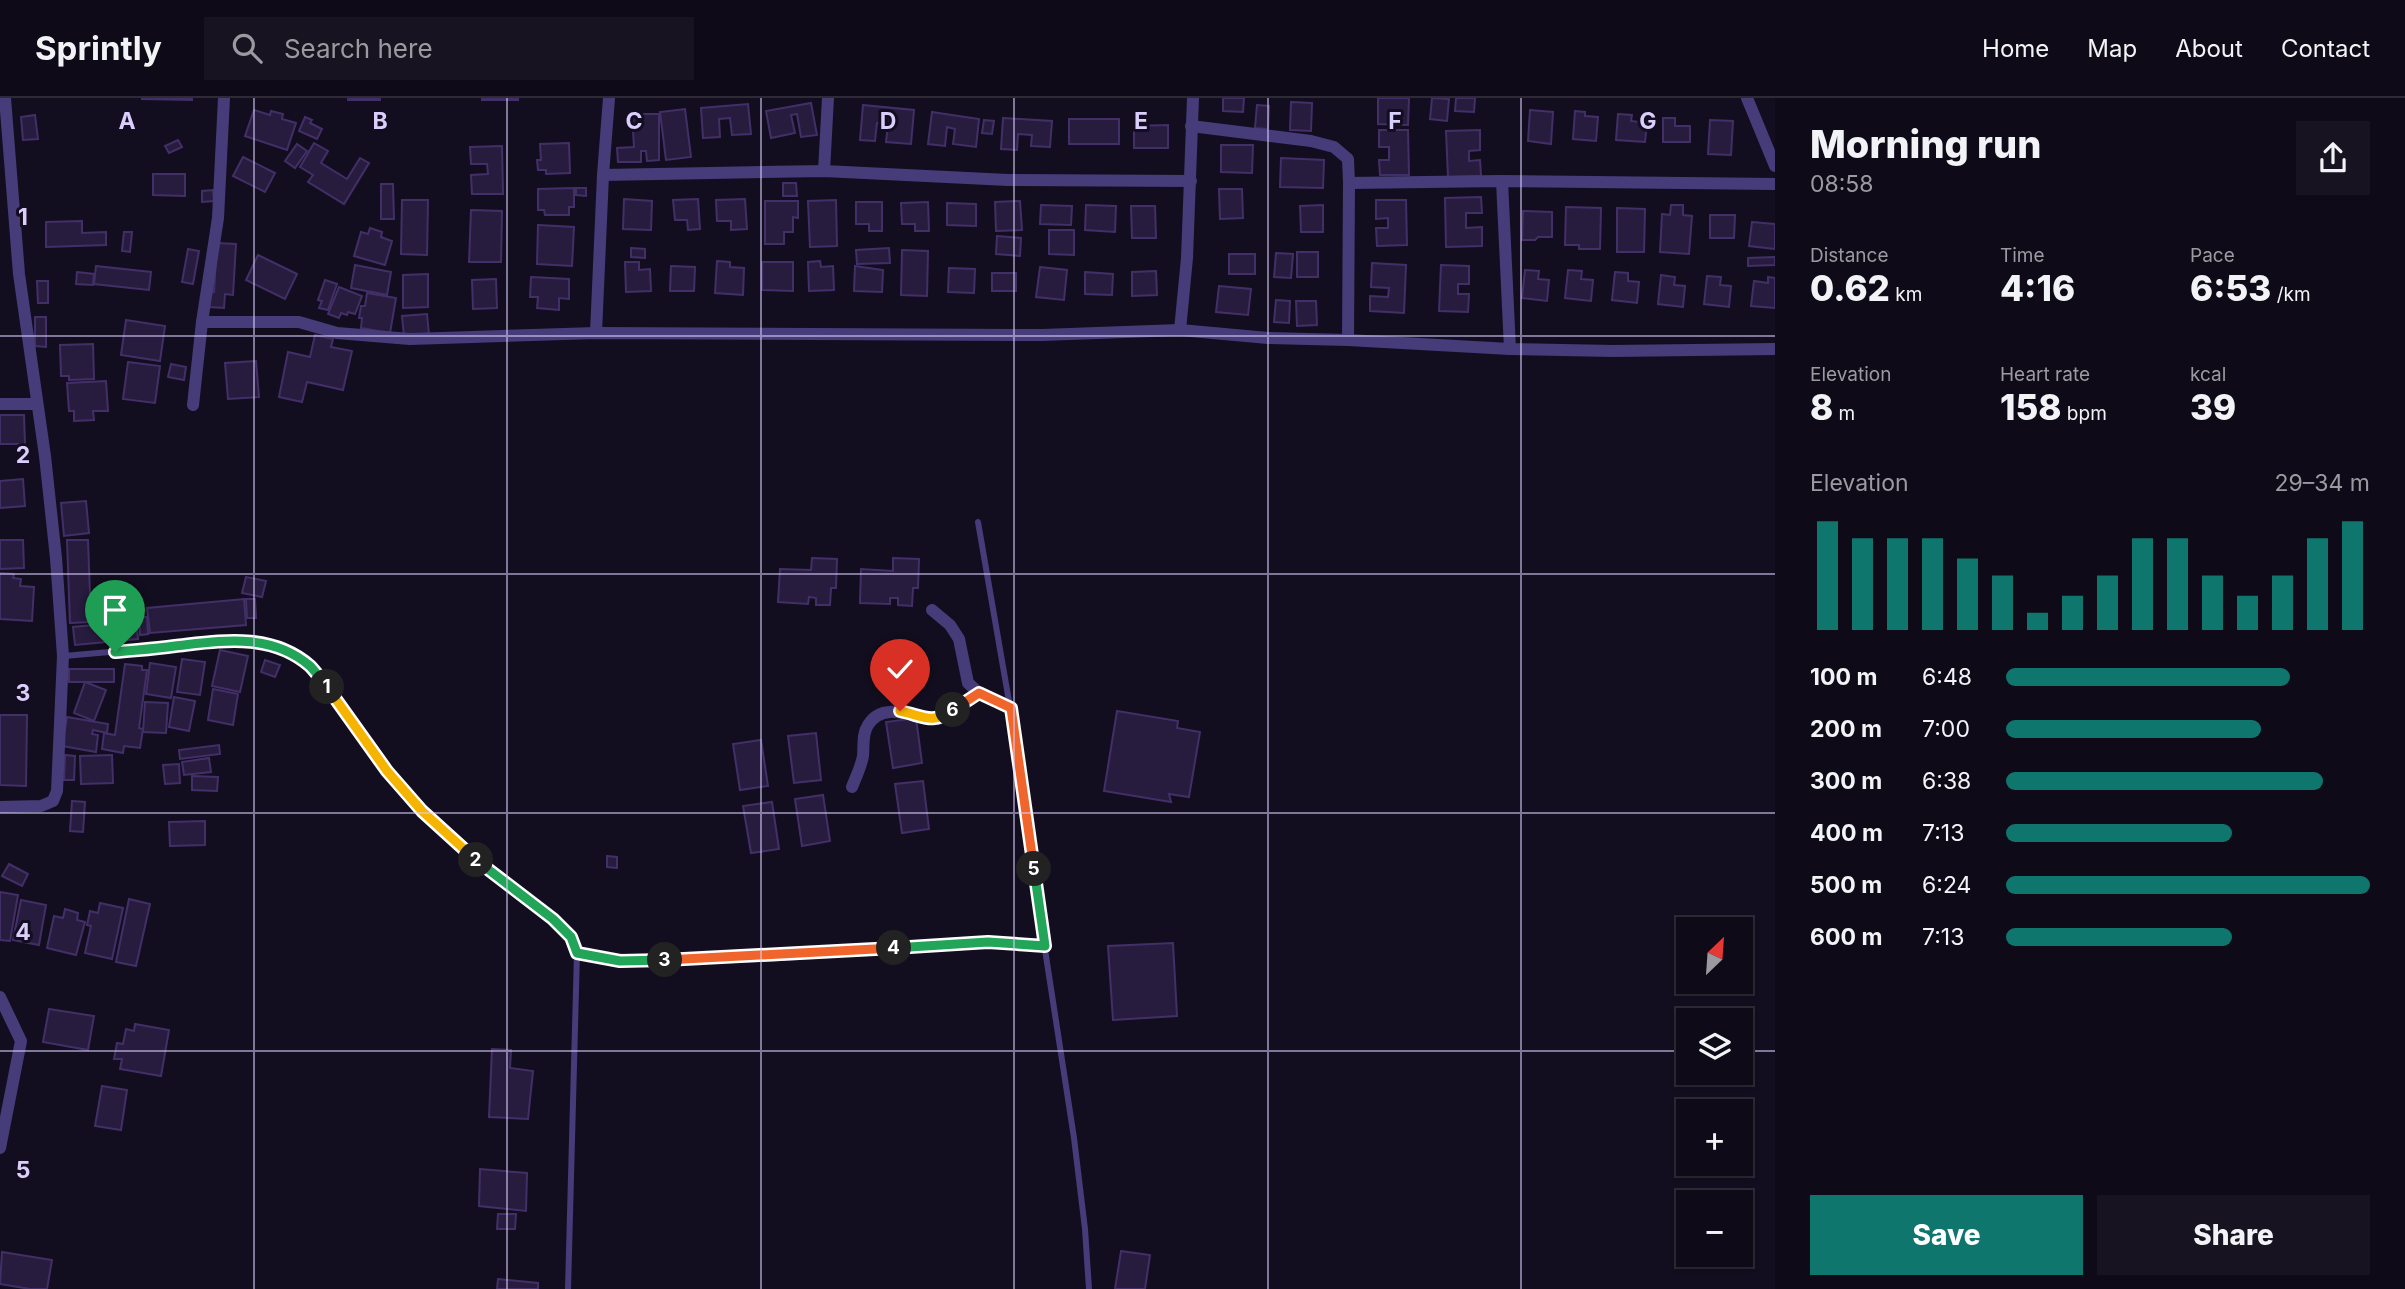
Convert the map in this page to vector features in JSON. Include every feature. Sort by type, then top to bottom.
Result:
[{"type":"street","points":[[0,807],[41,806],[53,801],[57,791],[62,656],[56,558],[45,456],[19,274],[5,98]]},
{"type":"street","points":[[194,405],[202,322],[218,218],[224,98]]},
{"type":"street","points":[[596,333],[608,98]]},
{"type":"street","points":[[824,171],[828,98]]},
{"type":"street","points":[[1180,330],[1191,181],[1193,98]]},
{"type":"street","points":[[1747,98],[1775,166]]},
{"type":"street","points":[[1191,126],[1311,141],[1334,147],[1348,159],[1348,340]]},
{"type":"street","points":[[603,175],[824,171],[1008,180],[1191,181]]},
{"type":"street","points":[[1349,183],[1502,181],[1775,184]]},
{"type":"street","points":[[1502,181],[1510,349]]},
{"type":"street","points":[[202,322],[299,322],[337,333],[410,339],[596,333],[1042,335],[1180,330],[1268,338],[1510,349],[1775,349]]},
{"type":"street","points":[[0,404],[37,404]]},
{"type":"street","points":[[932,610],[950,625],[959,639],[968,683],[979,693],[1011,708]]},
{"type":"street","points":[[852,787],[863,759],[864,736],[869,723],[880,714],[900,711],[931,720],[942,718],[979,693]]},
{"type":"street","points":[[577,953],[620,961],[765,956],[988,942],[1045,946]]},
{"type":"street","points":[[0,997],[21,1041],[0,1148]]},
{"type":"lane","points":[[978,522],[1011,708],[1074,1138],[1089,1289]]},
{"type":"lane","points":[[62,656],[246,640],[266,643],[283,650],[309,666],[335,697],[387,771],[422,811],[465,852],[553,919],[571,937],[577,953],[568,1289]]},
{"type":"building","points":[[192,98],[192,100],[142,99]]},
{"type":"building","points":[[380,98],[380,100],[348,100]]},
{"type":"building","points":[[518,98],[518,100],[482,100]]},
{"type":"building","points":[[1223,98],[1244,98],[1243,112],[1223,111]]},
{"type":"building","points":[[1378,98],[1409,98],[1408,125],[1378,124]]},
{"type":"building","points":[[1432,98],[1449,99],[1447,121],[1430,119]]},
{"type":"building","points":[[1456,98],[1475,98],[1474,112],[1455,111]]},
{"type":"building","points":[[1291,102],[1312,103],[1311,131],[1290,130]]},
{"type":"building","points":[[811,103],[817,135],[801,137],[797,114],[791,115],[795,133],[771,138],[766,111]]},
{"type":"building","points":[[748,104],[751,134],[732,135],[730,118],[719,119],[720,137],[703,138],[701,108]]},
{"type":"building","points":[[863,105],[914,110],[911,144],[886,142],[888,124],[877,123],[875,141],[860,140]]},
{"type":"building","points":[[1257,105],[1269,106],[1268,129],[1255,128]]},
{"type":"building","points":[[685,109],[691,157],[666,160],[660,112]]},
{"type":"building","points":[[254,110],[270,115],[271,111],[283,114],[282,119],[296,123],[287,150],[245,136]]},
{"type":"building","points":[[1530,110],[1553,112],[1551,144],[1528,141]]},
{"type":"building","points":[[1575,111],[1585,112],[1585,116],[1598,117],[1596,141],[1573,139]]},
{"type":"building","points":[[932,112],[979,119],[976,147],[953,144],[955,129],[947,127],[945,146],[928,144]]},
{"type":"building","points":[[632,114],[659,114],[659,160],[647,161],[646,151],[641,151],[641,162],[618,162],[617,148],[634,147]]},
{"type":"building","points":[[1618,114],[1632,115],[1631,121],[1647,123],[1645,142],[1616,140]]},
{"type":"building","points":[[35,115],[38,139],[23,140],[21,117]]},
{"type":"building","points":[[305,117],[322,129],[317,139],[299,131]]},
{"type":"building","points":[[1003,118],[1052,121],[1050,147],[1031,146],[1032,135],[1018,134],[1017,150],[1001,149]]},
{"type":"building","points":[[1663,118],[1675,118],[1675,126],[1690,126],[1690,142],[1663,142]]},
{"type":"building","points":[[1069,119],[1119,119],[1119,144],[1069,144]]},
{"type":"building","points":[[984,120],[994,121],[992,134],[982,133]]},
{"type":"building","points":[[1710,120],[1733,121],[1731,155],[1708,154]]},
{"type":"building","points":[[1168,125],[1168,148],[1134,148],[1134,126]]},
{"type":"building","points":[[1379,130],[1408,130],[1409,175],[1380,175],[1379,160],[1389,160],[1389,147],[1379,147]]},
{"type":"building","points":[[1480,130],[1480,150],[1469,151],[1469,161],[1480,160],[1481,176],[1448,177],[1446,131]]},
{"type":"building","points":[[178,140],[182,147],[169,153],[165,146]]},
{"type":"building","points":[[314,143],[328,151],[321,163],[347,179],[360,158],[369,163],[344,204],[308,182],[313,175],[300,167]]},
{"type":"building","points":[[569,143],[570,173],[546,174],[546,170],[538,170],[537,160],[541,160],[540,144]]},
{"type":"building","points":[[297,144],[307,151],[295,168],[285,161]]},
{"type":"building","points":[[1221,145],[1253,145],[1252,173],[1221,172]]},
{"type":"building","points":[[502,146],[503,194],[472,194],[471,175],[488,174],[487,164],[471,164],[470,147]]},
{"type":"building","points":[[243,157],[275,173],[265,192],[233,176]]},
{"type":"building","points":[[1281,158],[1324,160],[1323,188],[1280,187]]},
{"type":"building","points":[[153,174],[185,174],[185,196],[153,195]]},
{"type":"building","points":[[783,183],[796,183],[797,196],[783,196]]},
{"type":"building","points":[[381,184],[393,184],[394,219],[381,219]]},
{"type":"building","points":[[574,188],[574,207],[569,207],[569,215],[545,215],[544,210],[538,210],[538,189]]},
{"type":"building","points":[[576,188],[586,188],[586,196],[576,195]]},
{"type":"building","points":[[1219,189],[1242,189],[1243,218],[1220,219]]},
{"type":"building","points":[[213,190],[214,201],[202,202],[202,191]]},
{"type":"building","points":[[1481,197],[1482,213],[1466,213],[1466,228],[1482,227],[1482,246],[1446,247],[1445,198]]},
{"type":"building","points":[[624,199],[652,201],[651,230],[623,229]]},
{"type":"building","points":[[698,199],[700,229],[688,230],[687,220],[675,220],[673,200]]},
{"type":"building","points":[[745,199],[747,229],[731,230],[731,221],[717,221],[716,200]]},
{"type":"building","points":[[402,200],[428,200],[427,255],[401,254]]},
{"type":"building","points":[[836,200],[837,246],[810,247],[808,201]]},
{"type":"building","points":[[1376,200],[1406,200],[1407,245],[1377,246],[1376,228],[1388,228],[1388,218],[1376,219]]},
{"type":"building","points":[[765,201],[798,201],[798,218],[793,217],[793,232],[784,232],[784,244],[765,244]]},
{"type":"building","points":[[1020,201],[1022,230],[996,231],[995,202]]},
{"type":"building","points":[[856,202],[882,202],[882,231],[869,231],[869,224],[856,224]]},
{"type":"building","points":[[928,202],[929,231],[915,231],[915,224],[902,224],[901,203]]},
{"type":"building","points":[[947,203],[976,204],[976,226],[947,225]]},
{"type":"building","points":[[1041,205],[1072,206],[1071,225],[1040,224]]},
{"type":"building","points":[[1086,205],[1116,206],[1115,232],[1085,230]]},
{"type":"building","points":[[1323,205],[1323,232],[1301,232],[1300,206]]},
{"type":"building","points":[[1671,205],[1683,205],[1683,215],[1692,216],[1689,254],[1660,252],[1662,214],[1670,215]]},
{"type":"building","points":[[1131,206],[1155,206],[1156,238],[1132,238]]},
{"type":"building","points":[[1566,207],[1601,208],[1600,249],[1579,249],[1579,245],[1565,245]]},
{"type":"building","points":[[1617,208],[1645,209],[1644,252],[1617,252]]},
{"type":"building","points":[[471,210],[502,211],[501,262],[469,262]]},
{"type":"building","points":[[1523,211],[1552,212],[1552,237],[1522,240]]},
{"type":"building","points":[[1710,215],[1735,215],[1734,238],[1710,238]]},
{"type":"building","points":[[82,221],[82,233],[106,232],[106,245],[46,247],[46,222]]},
{"type":"building","points":[[1752,222],[1775,224],[1775,249],[1749,246]]},
{"type":"building","points":[[538,225],[574,227],[572,266],[537,264]]},
{"type":"building","points":[[370,228],[382,232],[381,237],[392,241],[385,265],[354,256],[361,232],[368,234]]},
{"type":"building","points":[[1049,230],[1074,230],[1074,255],[1049,254]]},
{"type":"building","points":[[124,232],[132,232],[130,252],[122,251]]},
{"type":"building","points":[[997,236],[1021,238],[1020,256],[996,254]]},
{"type":"building","points":[[217,243],[236,244],[233,295],[225,294],[224,308],[209,307],[210,292],[214,292]]},
{"type":"building","points":[[631,248],[645,249],[645,258],[631,257]]},
{"type":"building","points":[[889,248],[890,263],[857,264],[856,250]]},
{"type":"building","points":[[188,249],[199,251],[193,284],[182,282]]},
{"type":"building","points":[[902,250],[928,251],[927,296],[901,295]]},
{"type":"building","points":[[1297,252],[1318,252],[1318,277],[1297,277]]},
{"type":"building","points":[[1276,253],[1293,254],[1291,278],[1274,277]]},
{"type":"building","points":[[1229,254],[1255,254],[1255,274],[1229,274]]},
{"type":"building","points":[[258,255],[297,274],[285,299],[246,280]]},
{"type":"building","points":[[1775,257],[1775,265],[1748,266],[1748,258]]},
{"type":"building","points":[[717,261],[730,262],[730,267],[744,268],[743,295],[715,293]]},
{"type":"building","points":[[820,261],[821,267],[833,266],[834,290],[809,291],[808,262]]},
{"type":"building","points":[[625,262],[639,262],[639,270],[650,269],[651,291],[626,292]]},
{"type":"building","points":[[762,262],[793,262],[793,291],[762,290]]},
{"type":"building","points":[[1372,263],[1406,265],[1404,313],[1370,311],[1370,296],[1388,297],[1389,288],[1371,287]]},
{"type":"building","points":[[355,265],[391,272],[387,295],[351,288]]},
{"type":"building","points":[[1441,265],[1469,266],[1469,284],[1458,284],[1458,294],[1469,294],[1468,312],[1439,311]]},
{"type":"building","points":[[96,266],[151,272],[149,290],[94,284]]},
{"type":"building","points":[[671,266],[695,267],[694,291],[670,291]]},
{"type":"building","points":[[855,266],[883,270],[882,292],[854,291]]},
{"type":"building","points":[[1040,267],[1067,270],[1064,300],[1036,297]]},
{"type":"building","points":[[949,268],[975,269],[974,293],[948,292]]},
{"type":"building","points":[[1525,270],[1539,271],[1538,279],[1549,280],[1547,301],[1522,298]]},
{"type":"building","points":[[1568,270],[1582,271],[1581,279],[1593,280],[1591,301],[1565,298]]},
{"type":"building","points":[[1156,271],[1157,295],[1132,296],[1132,272]]},
{"type":"building","points":[[77,272],[94,274],[93,285],[76,284]]},
{"type":"building","points":[[1085,272],[1113,274],[1112,295],[1085,294]]},
{"type":"building","points":[[1615,272],[1628,273],[1628,281],[1639,282],[1637,303],[1612,300]]},
{"type":"building","points":[[992,273],[1016,273],[1016,291],[992,291]]},
{"type":"building","points":[[428,274],[428,307],[403,308],[403,275]]},
{"type":"building","points":[[1661,275],[1675,277],[1674,285],[1685,286],[1683,307],[1658,304]]},
{"type":"building","points":[[1707,276],[1721,277],[1720,285],[1731,286],[1729,307],[1704,304]]},
{"type":"building","points":[[531,277],[569,279],[569,299],[559,298],[559,310],[537,308],[538,297],[530,297]]},
{"type":"building","points":[[1768,277],[1775,278],[1775,308],[1751,306],[1754,281],[1768,283]]},
{"type":"building","points":[[496,279],[497,308],[473,309],[472,280]]},
{"type":"building","points":[[325,280],[337,284],[328,310],[319,308],[322,301],[318,300]]},
{"type":"building","points":[[37,281],[48,281],[48,303],[38,303]]},
{"type":"building","points":[[1219,286],[1251,289],[1248,315],[1216,312]]},
{"type":"building","points":[[339,287],[362,296],[355,314],[341,313],[339,318],[328,314]]},
{"type":"building","points":[[367,293],[396,298],[390,333],[361,328],[361,306],[365,306]]},
{"type":"building","points":[[1276,300],[1290,301],[1289,323],[1274,322]]},
{"type":"building","points":[[1296,301],[1316,301],[1317,325],[1297,326]]},
{"type":"building","points":[[427,314],[429,335],[404,336],[402,316]]},
{"type":"building","points":[[35,317],[46,317],[46,347],[35,346]]},
{"type":"building","points":[[126,320],[165,326],[160,361],[121,355]]},
{"type":"building","points":[[315,335],[333,339],[331,347],[352,351],[343,390],[307,382],[302,402],[279,397],[288,352],[310,357]]},
{"type":"building","points":[[93,344],[94,379],[69,380],[69,376],[61,376],[60,345]]},
{"type":"building","points":[[256,361],[259,397],[228,399],[225,363]]},
{"type":"building","points":[[128,362],[160,366],[155,403],[123,399]]},
{"type":"building","points":[[171,364],[186,367],[184,380],[168,377]]},
{"type":"building","points":[[106,381],[108,411],[93,411],[94,420],[74,421],[74,411],[69,411],[67,383]]},
{"type":"building","points":[[0,415],[24,415],[25,444],[0,444]]},
{"type":"building","points":[[23,479],[25,506],[0,508],[0,481]]},
{"type":"building","points":[[86,501],[89,533],[64,536],[61,503]]},
{"type":"building","points":[[0,540],[23,540],[24,568],[0,569]]},
{"type":"building","points":[[67,540],[88,540],[91,622],[70,623]]},
{"type":"building","points":[[812,558],[837,559],[836,588],[831,588],[830,605],[816,605],[816,598],[809,597],[808,604],[778,602],[780,569],[811,570]]},
{"type":"building","points":[[893,558],[919,559],[918,588],[913,588],[912,606],[898,605],[898,598],[890,598],[890,604],[860,603],[861,569],[893,571]]},
{"type":"building","points":[[0,573],[14,574],[13,578],[21,579],[20,586],[34,587],[32,621],[0,619]]},
{"type":"building","points":[[246,577],[266,581],[262,597],[242,593]]},
{"type":"building","points":[[244,599],[246,625],[150,633],[147,608]]},
{"type":"building","points":[[246,599],[255,599],[256,618],[247,618]]},
{"type":"building","points":[[139,617],[147,617],[148,634],[140,635]]},
{"type":"building","points":[[136,621],[138,639],[75,645],[73,627]]},
{"type":"building","points":[[220,650],[248,656],[240,692],[212,686]]},
{"type":"building","points":[[182,659],[205,662],[200,695],[177,692]]},
{"type":"building","points":[[265,660],[280,665],[275,677],[261,672]]},
{"type":"building","points":[[150,663],[176,667],[171,698],[146,694]]},
{"type":"building","points":[[125,664],[142,666],[142,670],[147,670],[139,728],[143,729],[140,748],[124,746],[123,753],[102,749],[104,733],[115,735]]},
{"type":"building","points":[[69,669],[114,669],[114,682],[69,682]]},
{"type":"building","points":[[85,682],[106,690],[94,721],[74,713]]},
{"type":"building","points":[[213,689],[238,694],[233,725],[208,720]]},
{"type":"building","points":[[174,697],[195,701],[189,731],[169,727]]},
{"type":"building","points":[[145,702],[168,703],[166,733],[143,732]]},
{"type":"building","points":[[1117,711],[1178,721],[1177,728],[1200,732],[1189,797],[1169,794],[1171,802],[1104,791]]},
{"type":"building","points":[[0,715],[27,715],[26,786],[0,785]]},
{"type":"building","points":[[67,717],[108,724],[107,733],[93,730],[92,734],[98,735],[96,752],[62,746]]},
{"type":"building","points":[[916,718],[922,763],[893,768],[886,722]]},
{"type":"building","points":[[816,733],[821,780],[794,783],[788,736]]},
{"type":"building","points":[[761,740],[768,786],[740,790],[733,744]]},
{"type":"building","points":[[219,745],[220,754],[180,759],[179,750]]},
{"type":"building","points":[[65,755],[75,756],[74,780],[64,780]]},
{"type":"building","points":[[112,755],[113,783],[81,784],[80,756]]},
{"type":"building","points":[[209,758],[211,772],[184,775],[182,762]]},
{"type":"building","points":[[179,764],[180,783],[165,784],[163,765]]},
{"type":"building","points":[[192,776],[218,777],[217,791],[192,790]]},
{"type":"building","points":[[923,781],[929,829],[902,833],[895,784]]},
{"type":"building","points":[[823,795],[830,841],[802,846],[795,799]]},
{"type":"building","points":[[72,801],[85,802],[83,832],[70,831]]},
{"type":"building","points":[[772,802],[779,849],[751,853],[743,806]]},
{"type":"building","points":[[205,821],[205,845],[170,846],[169,822]]},
{"type":"building","points":[[607,856],[617,857],[617,868],[607,867]]},
{"type":"building","points":[[9,864],[28,874],[22,886],[2,876]]},
{"type":"building","points":[[0,892],[18,895],[10,941],[0,940]]},
{"type":"building","points":[[129,899],[150,904],[136,966],[116,962]]},
{"type":"building","points":[[21,900],[46,905],[39,945],[13,940]]},
{"type":"building","points":[[100,903],[123,908],[112,959],[85,953],[91,926],[87,925],[90,911],[98,913]]},
{"type":"building","points":[[65,909],[78,913],[77,920],[85,922],[76,955],[47,948],[54,916],[63,918]]},
{"type":"building","points":[[1173,943],[1177,1016],[1113,1020],[1108,946]]},
{"type":"building","points":[[49,1009],[94,1016],[88,1050],[43,1042]]},
{"type":"building","points":[[135,1024],[169,1030],[161,1076],[120,1069],[122,1059],[114,1059],[117,1043],[123,1044],[126,1029],[134,1031]]},
{"type":"building","points":[[492,1049],[511,1050],[510,1068],[533,1071],[528,1119],[489,1117]]},
{"type":"building","points":[[102,1086],[127,1090],[121,1130],[95,1126]]},
{"type":"building","points":[[480,1169],[527,1173],[526,1211],[479,1206]]},
{"type":"building","points":[[498,1214],[516,1214],[515,1229],[497,1229]]},
{"type":"building","points":[[1121,1251],[1150,1255],[1145,1289],[1115,1289]]},
{"type":"building","points":[[2,1252],[52,1260],[47,1289],[0,1284]]},
{"type":"building","points":[[498,1279],[538,1283],[538,1289],[497,1289]]},
{"type":"route","points":[[115,652],[246,640],[266,643],[283,650],[309,666],[335,697],[387,771],[422,811],[465,852],[553,919],[571,937],[577,953],[620,961],[765,956],[988,942],[1045,946],[1011,708],[979,693],[942,718],[931,720],[900,711]]}]
